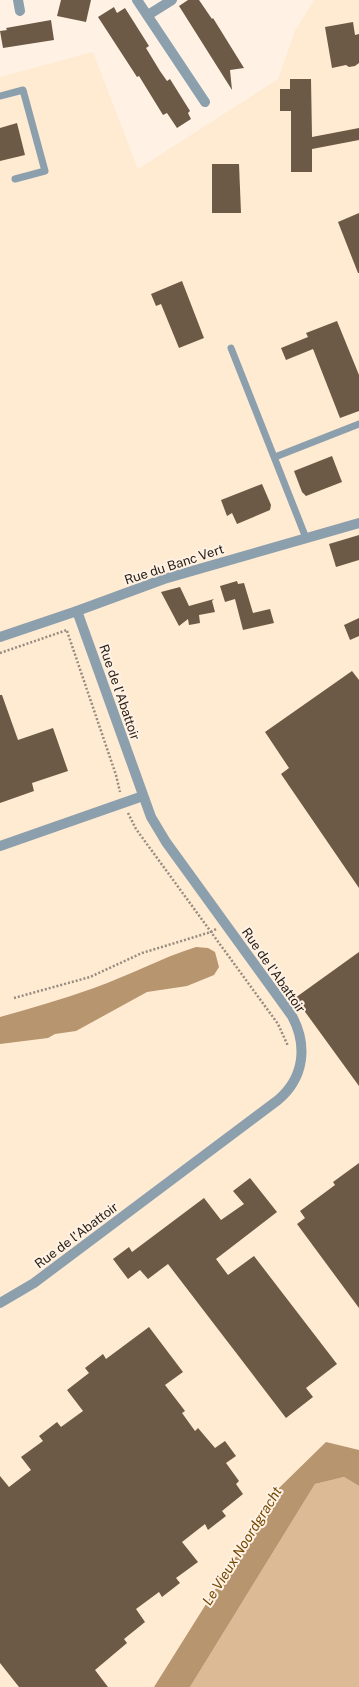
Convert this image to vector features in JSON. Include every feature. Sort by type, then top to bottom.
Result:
[{"type":"street","points":[[18,0],[20,11]]},
{"type":"street","points":[[137,0],[206,102]]},
{"type":"street","points":[[148,15],[172,0]]},
{"type":"street","name":"Rue du Banc Vert","points":[[0,637],[164,579],[359,523]]},
{"type":"street","name":"Rue de l'Abattoir","points":[[0,1303],[25,1289],[50,1272],[283,1096],[293,1083],[299,1069],[302,1052],[299,1031],[292,1016],[160,834],[151,817],[77,611]]},
{"type":"street","points":[[0,846],[143,796]]},
{"type":"lane","points":[[0,96],[23,90],[45,171],[14,178]]},
{"type":"lane","points":[[231,348],[306,538]]},
{"type":"lane","points":[[275,457],[359,424]]},
{"type":"path","points":[[0,653],[59,634]]},
{"type":"path","points":[[14,998],[90,977],[142,953],[211,932],[224,922]]},
{"type":"shaded area","points":[[314,0],[359,0],[359,1486],[344,1477],[315,1484],[190,1687],[0,1687],[0,77],[93,52],[138,169],[278,79],[295,31]]},
{"type":"shaded area","points":[[196,947],[208,948],[215,952],[219,967],[214,975],[187,986],[147,992],[76,1031],[55,1034],[48,1038],[0,1044],[0,1017],[94,988],[170,956]]},
{"type":"shaded area","points":[[326,1442],[359,1450],[359,1486],[344,1477],[315,1484],[190,1687],[154,1687],[279,1488]]},
{"type":"shaded area","points":[[344,1477],[359,1486],[359,1687],[190,1687],[315,1484]]},
{"type":"building","points":[[61,0],[91,0],[86,22],[57,16]]},
{"type":"building","points":[[188,0],[199,0],[212,19],[213,18],[244,68],[230,70],[232,90],[179,6]]},
{"type":"building","points":[[114,7],[117,13],[125,8],[149,46],[146,48],[160,71],[167,81],[170,79],[190,111],[188,113],[191,119],[177,128],[167,113],[163,115],[139,76],[137,77],[98,17]]},
{"type":"building","points":[[51,20],[54,40],[3,48],[0,31],[7,30],[6,28]]},
{"type":"building","points":[[353,22],[355,35],[359,34],[359,63],[355,66],[349,67],[346,65],[332,68],[325,27]]},
{"type":"building","points":[[290,79],[311,79],[312,137],[359,128],[359,140],[312,149],[312,172],[291,172],[291,111],[280,111],[280,89],[290,89]]},
{"type":"building","points":[[17,123],[25,155],[0,161],[0,128]]},
{"type":"building","points":[[212,164],[239,164],[241,213],[212,213]]},
{"type":"building","points":[[359,213],[359,273],[358,273],[338,222]]},
{"type":"building","points":[[182,281],[204,338],[179,348],[161,304],[156,306],[151,294]]},
{"type":"building","points":[[337,321],[359,375],[359,411],[340,418],[313,349],[286,360],[281,348],[308,337],[306,333]]},
{"type":"building","points":[[332,456],[342,482],[306,496],[302,492],[294,471]]},
{"type":"building","points":[[262,484],[271,505],[270,510],[237,524],[232,513],[227,516],[221,500]]},
{"type":"building","points":[[359,535],[359,560],[336,567],[329,544]]},
{"type":"building","points":[[237,581],[238,584],[244,583],[253,613],[270,609],[274,623],[243,630],[235,599],[225,602],[220,586]]},
{"type":"building","points":[[180,587],[189,606],[214,599],[212,601],[215,612],[199,615],[200,623],[189,625],[188,619],[179,626],[161,592]]},
{"type":"building","points":[[359,618],[359,636],[350,640],[344,625]]},
{"type":"building","points":[[352,671],[359,680],[359,888],[281,774],[289,768],[265,732]]},
{"type":"building","points":[[0,695],[2,695],[18,740],[53,728],[68,771],[32,783],[34,791],[0,803]]},
{"type":"building","points":[[359,952],[359,1086],[295,998]]},
{"type":"building","points":[[359,1163],[359,1308],[297,1224],[305,1218],[300,1211],[335,1185],[333,1182]]},
{"type":"building","points":[[250,1178],[277,1212],[216,1259],[228,1275],[254,1256],[337,1364],[306,1388],[313,1397],[286,1418],[168,1264],[148,1279],[140,1270],[128,1279],[113,1259],[129,1247],[132,1252],[204,1198],[221,1220],[244,1204],[233,1191]]},
{"type":"building","points":[[149,1327],[183,1372],[165,1385],[185,1411],[182,1413],[195,1431],[198,1428],[215,1448],[225,1441],[236,1456],[226,1463],[239,1481],[236,1484],[243,1494],[222,1511],[226,1516],[208,1530],[205,1524],[182,1542],[198,1562],[176,1578],[180,1583],[162,1597],[159,1592],[136,1609],[145,1622],[124,1639],[127,1643],[95,1670],[108,1687],[19,1687],[0,1663],[0,1476],[9,1487],[31,1470],[21,1457],[43,1441],[39,1436],[57,1422],[61,1427],[83,1411],[67,1390],[89,1373],[85,1368],[103,1354],[106,1359]]},
{"type":"water label","name":"Le Vieux Noordgracht","points":[[242,1546]]}]
